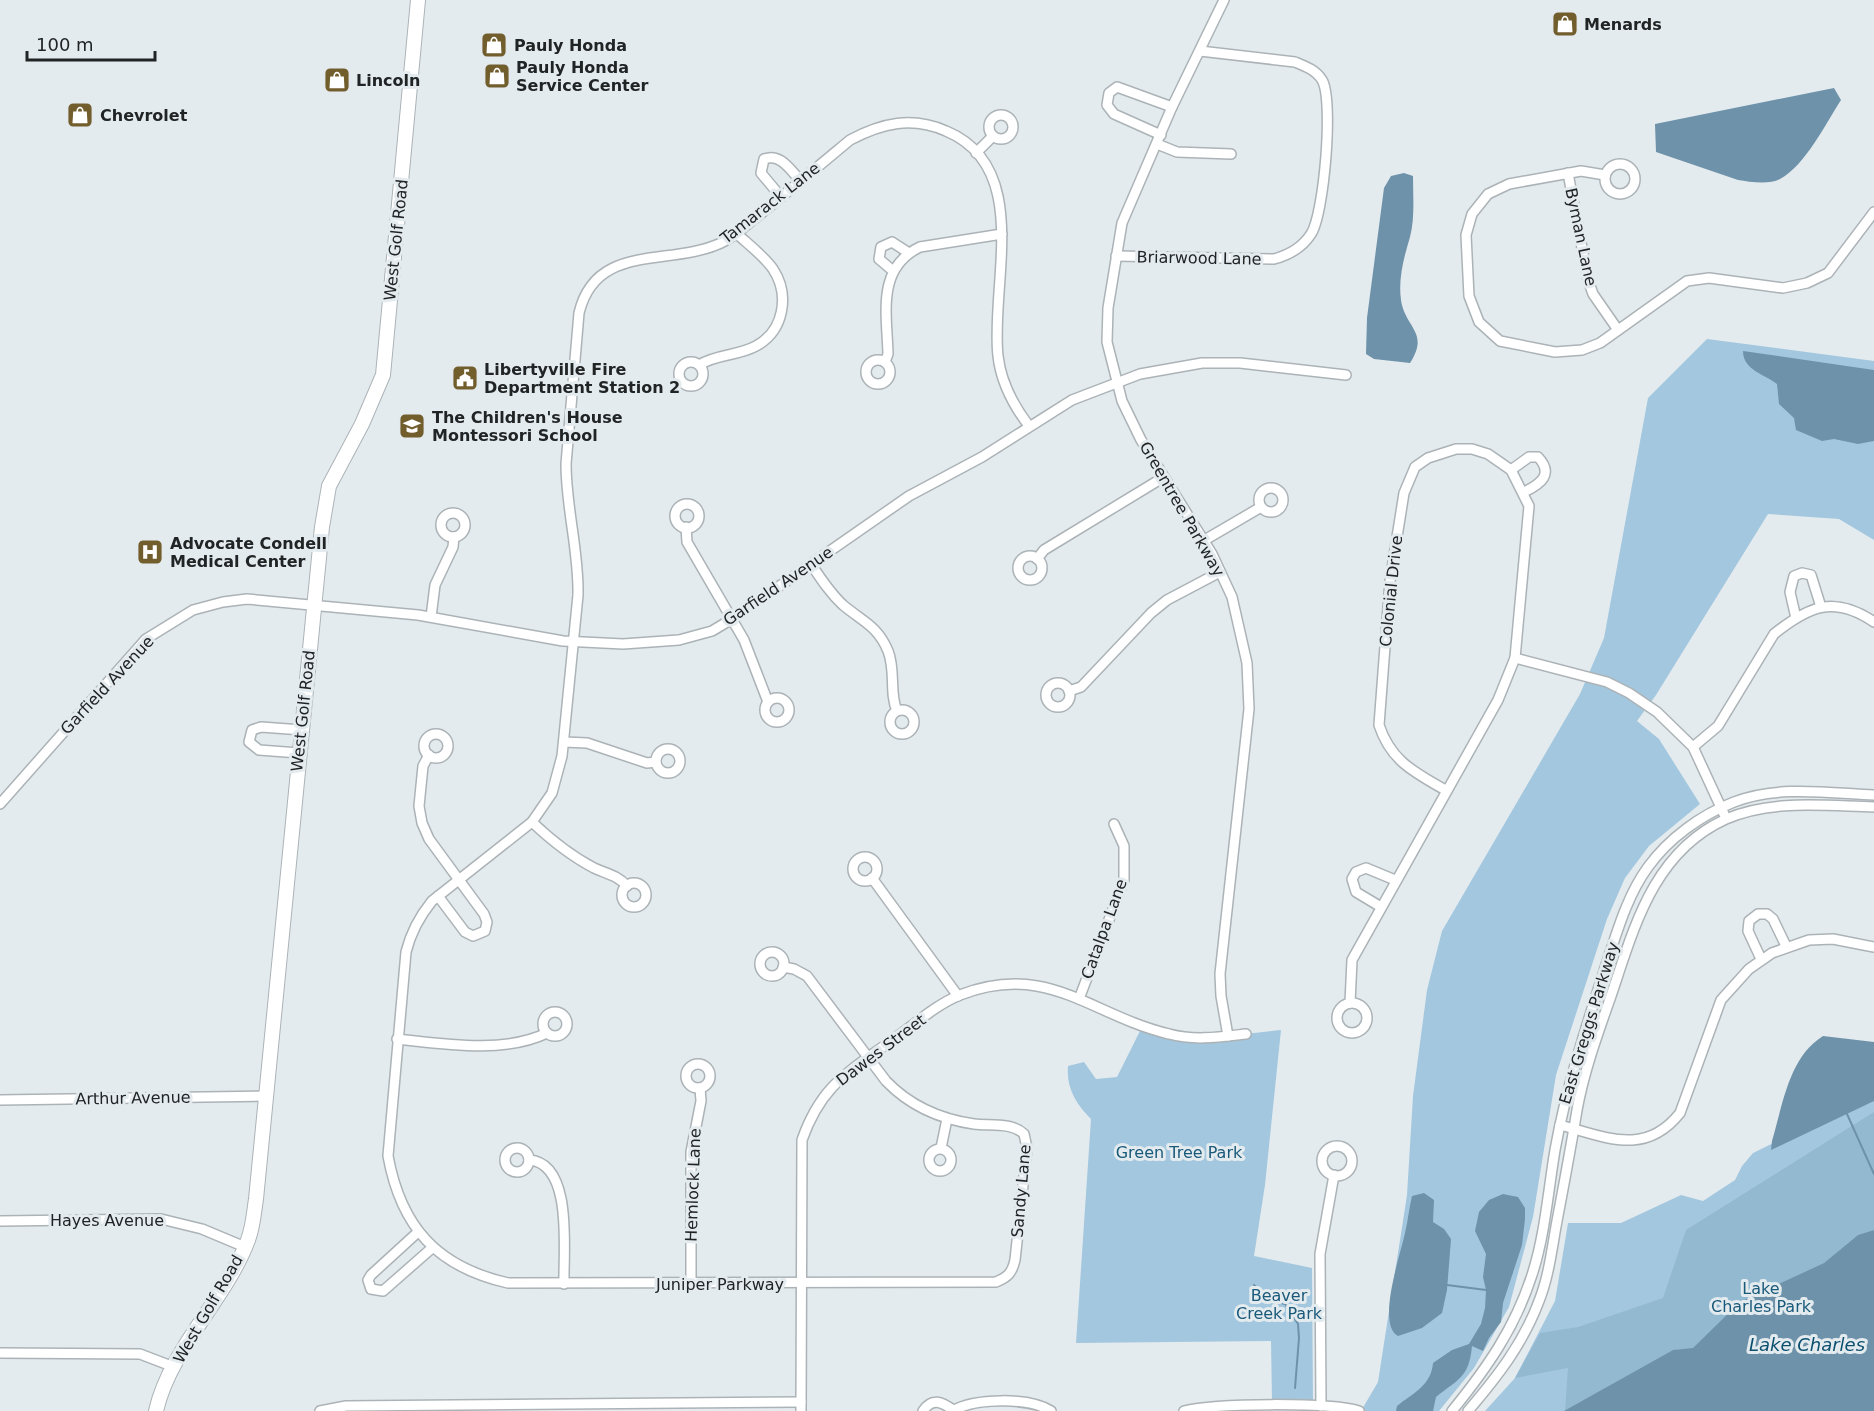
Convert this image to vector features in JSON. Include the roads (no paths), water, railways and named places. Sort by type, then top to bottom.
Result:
[{"type":"street","name":"West Golf Road","points":[[156,1411],[161,1392],[174,1367],[226,1284],[245,1247],[256,1199],[322,527],[329,486],[376,393],[386,358],[418,0]]},
{"type":"street","name":"Greentree Parkway","points":[[1224,0],[1172,107],[1122,223],[1108,309],[1107,342],[1116,383],[1141,440],[1220,572],[1232,597],[1242,630],[1249,687],[1220,974],[1227,1036]]},
{"type":"street","name":"Briarwood Lane","points":[[1116,256],[1274,259],[1290,254],[1302,245],[1316,225],[1329,109],[1322,80],[1309,67],[1295,62],[1200,51]]},
{"type":"street","points":[[1172,107],[1117,87],[1109,93],[1107,105],[1114,114],[1177,152],[1231,154]]},
{"type":"street","name":"Tamarack Lane","points":[[573,642],[579,569],[566,483],[566,464],[579,313],[583,298],[596,278],[622,264],[707,248],[736,233],[850,140],[877,127],[907,122],[940,128],[953,134],[985,162],[999,193],[1002,234],[997,340],[999,359],[1005,387],[1029,426]]},
{"type":"street","points":[[976,153],[993,136]]},
{"type":"street","points":[[781,197],[761,173],[764,159],[771,157],[780,159],[801,181]]},
{"type":"street","points":[[1605,174],[1568,173],[1497,188],[1476,206],[1466,235],[1469,296],[1472,309],[1482,326],[1500,340],[1555,352],[1582,350],[1600,343],[1678,287],[1698,279],[1783,288],[1807,283],[1828,273],[1874,212]]},
{"type":"street","name":"Byman Lane","points":[[1568,173],[1588,280],[1593,294],[1618,330]]},
{"type":"street","points":[[699,365],[709,359],[755,346],[771,334],[779,321],[783,307],[779,280],[772,267],[736,233]]},
{"type":"street","points":[[885,362],[888,354],[886,292],[892,270],[909,253],[920,247],[1002,234]]},
{"type":"street","points":[[892,270],[879,259],[881,247],[892,242],[909,253]]},
{"type":"street","name":"Garfield Avenue","points":[[0,804],[146,639],[192,610],[247,599],[431,617],[573,642],[623,644],[679,640],[712,631],[732,619],[909,496],[982,457],[1072,400],[1149,372],[1202,363],[1240,363],[1346,375]]},
{"type":"street","name":"Colonial Drive","points":[[1350,1003],[1352,960],[1395,880],[1447,791],[1498,699],[1515,658],[1529,506],[1511,470],[1488,454],[1472,448],[1456,449],[1428,458],[1415,467],[1404,493],[1390,581],[1378,725],[1384,743],[1404,766],[1447,791]]},
{"type":"street","points":[[1511,470],[1529,458],[1538,457],[1545,464],[1546,475],[1542,483],[1524,492]]},
{"type":"street","points":[[1037,559],[1044,550],[1164,477]]},
{"type":"street","points":[[1203,541],[1261,507]]},
{"type":"street","points":[[686,527],[687,542],[732,619],[755,664],[768,702]]},
{"type":"street","points":[[431,617],[435,585],[453,547],[454,537]]},
{"type":"street","points":[[811,564],[830,593],[866,619],[877,632],[888,652],[897,711]]},
{"type":"street","points":[[1069,690],[1081,687],[1159,607],[1220,572]]},
{"type":"street","points":[[1796,618],[1791,583],[1794,576],[1802,573],[1811,575],[1821,607]]},
{"type":"street","points":[[1693,747],[1718,726],[1774,634],[1796,618],[1821,607],[1840,605],[1874,622]]},
{"type":"street","name":"Juniper Parkway","points":[[573,642],[564,742],[558,777],[552,793],[532,822],[438,896],[421,914],[408,943],[397,1040],[388,1156],[401,1203],[418,1232],[432,1248],[466,1271],[486,1278],[518,1284],[996,1282],[1005,1279],[1012,1270]]},
{"type":"street","points":[[1515,658],[1607,682],[1629,693],[1657,712],[1693,747],[1726,819]]},
{"type":"street","points":[[299,753],[259,750],[249,742],[249,735],[252,730],[261,727],[302,730]]},
{"type":"street","points":[[564,742],[587,743],[647,763],[656,762]]},
{"type":"street","points":[[429,755],[423,766],[419,806],[422,823],[429,839],[487,918],[487,927],[482,934],[473,936],[465,932],[438,896]]},
{"type":"street","name":"East Greggs Parkway","points":[[1452,1411],[1498,1351],[1521,1307],[1541,1242],[1560,1125],[1584,1032],[1629,900],[1648,868],[1663,850],[1695,823],[1753,797],[1775,794],[1874,795]]},
{"type":"street","name":"East Greggs Parkway","points":[[1468,1411],[1502,1372],[1540,1300],[1549,1266],[1574,1129],[1590,1057],[1646,900],[1656,881],[1683,847],[1726,819],[1782,806],[1874,807]]},
{"type":"street","points":[[532,822],[569,853],[594,868],[619,877],[627,886]]},
{"type":"street","name":"Catalpa Lane","points":[[1078,999],[1124,880],[1124,846],[1114,824]]},
{"type":"street","points":[[1381,907],[1356,892],[1352,879],[1356,872],[1366,868],[1395,880]]},
{"type":"street","points":[[872,878],[958,996]]},
{"type":"street","points":[[1761,959],[1748,931],[1749,921],[1758,914],[1767,914],[1773,919],[1786,946]]},
{"type":"street","points":[[1560,1125],[1615,1140],[1634,1141],[1655,1136],[1668,1127],[1680,1113],[1689,1094],[1720,1000],[1733,984],[1761,959],[1786,946],[1809,940],[1833,939],[1874,947]]},
{"type":"street","name":"Sandy Lane","points":[[783,967],[794,969],[807,976],[868,1058],[901,1096],[928,1112],[947,1119],[1019,1129],[1027,1140],[1012,1270]]},
{"type":"street","name":"Dawes Street","points":[[801,1407],[802,1140],[816,1106],[829,1089],[868,1058],[958,996],[983,988],[1010,984],[1045,986],[1167,1034],[1201,1039],[1246,1034]]},
{"type":"street","points":[[397,1040],[472,1045],[505,1044],[537,1038],[547,1033]]},
{"type":"street","name":"Hemlock Lane","points":[[691,1284],[691,1152],[700,1101],[700,1088]]},
{"type":"street","name":"Arthur Avenue","points":[[0,1100],[266,1096]]},
{"type":"street","points":[[941,1148],[947,1119]]},
{"type":"street","points":[[529,1160],[537,1161],[545,1166],[561,1191],[564,1284]]},
{"type":"street","points":[[1321,1406],[1320,1262],[1324,1220],[1334,1176]]},
{"type":"street","name":"Hayes Avenue","points":[[0,1221],[161,1219],[202,1229],[245,1247]]},
{"type":"street","points":[[418,1232],[371,1275],[368,1280],[371,1289],[383,1291],[432,1248]]},
{"type":"street","points":[[0,1353],[140,1354],[174,1367]]},
{"type":"street","points":[[923,1411],[930,1403],[936,1402],[953,1411],[977,1402],[1016,1402],[1042,1406],[1051,1411]]},
{"type":"street","points":[[320,1411],[346,1406],[801,1407]]},
{"type":"street","points":[[1184,1411],[1206,1407],[1321,1406],[1359,1411]]},
{"type":"water","points":[[1834,88],[1841,100],[1822,132],[1798,164],[1776,181],[1738,180],[1656,152],[1655,124]]},
{"type":"water","points":[[1404,173],[1413,176],[1413,222],[1400,284],[1403,309],[1417,337],[1418,344],[1410,363],[1374,359],[1366,354],[1367,318],[1384,188],[1391,176]]},
{"type":"water","points":[[1743,351],[1874,370],[1874,441],[1858,444],[1834,439],[1822,441],[1796,430],[1794,418],[1779,404],[1777,384],[1750,367],[1746,363]]},
{"type":"water","points":[[1823,1036],[1874,1042],[1874,1101],[1771,1150],[1789,1082],[1802,1056]]},
{"type":"water","points":[[1424,1193],[1434,1200],[1433,1222],[1444,1229],[1451,1239],[1447,1290],[1442,1313],[1422,1328],[1398,1336],[1392,1329],[1389,1318],[1389,1303],[1412,1196]]},
{"type":"water","points":[[1503,1194],[1518,1197],[1525,1208],[1525,1219],[1522,1245],[1503,1303],[1501,1322],[1483,1351],[1472,1346],[1465,1371],[1436,1397],[1433,1411],[1396,1411],[1397,1406],[1415,1393],[1429,1378],[1433,1363],[1452,1350],[1469,1344],[1481,1324],[1485,1308],[1486,1290],[1483,1277],[1486,1254],[1475,1231],[1479,1212],[1489,1200]]},
{"type":"water","name":"Lake Charles","points":[[1874,1230],[1874,1411],[1564,1411],[1673,1350],[1693,1348],[1740,1302],[1824,1263],[1858,1235]]},
{"type":"waterway","points":[[1847,1114],[1874,1174]]},
{"type":"waterway","points":[[1254,1285],[1272,1301],[1285,1304],[1298,1324],[1295,1388]]},
{"type":"waterway","points":[[1447,1285],[1486,1290]]},
{"type":"place","name":"Menards","points":[[1565,24]]},
{"type":"place","name":"Pauly Honda","points":[[494,45]]},
{"type":"place","name":"Pauly Honda Service Center","points":[[497,76]]},
{"type":"place","name":"Lincoln","points":[[337,80]]},
{"type":"place","name":"Chevrolet","points":[[80,115]]},
{"type":"place","name":"Libertyville Fire Department Station 2","points":[[465,378]]},
{"type":"place","name":"The Children's House Montessori School","points":[[412,426]]},
{"type":"place","name":"Advocate Condell Medical Center","points":[[150,552]]},
{"type":"park label","name":"Green Tree Park","points":[[1179,1152]]},
{"type":"park label","name":"Lake Charles Park","points":[[1761,1297]]},
{"type":"park label","name":"Beaver Creek Park","points":[[1279,1304]]}]
